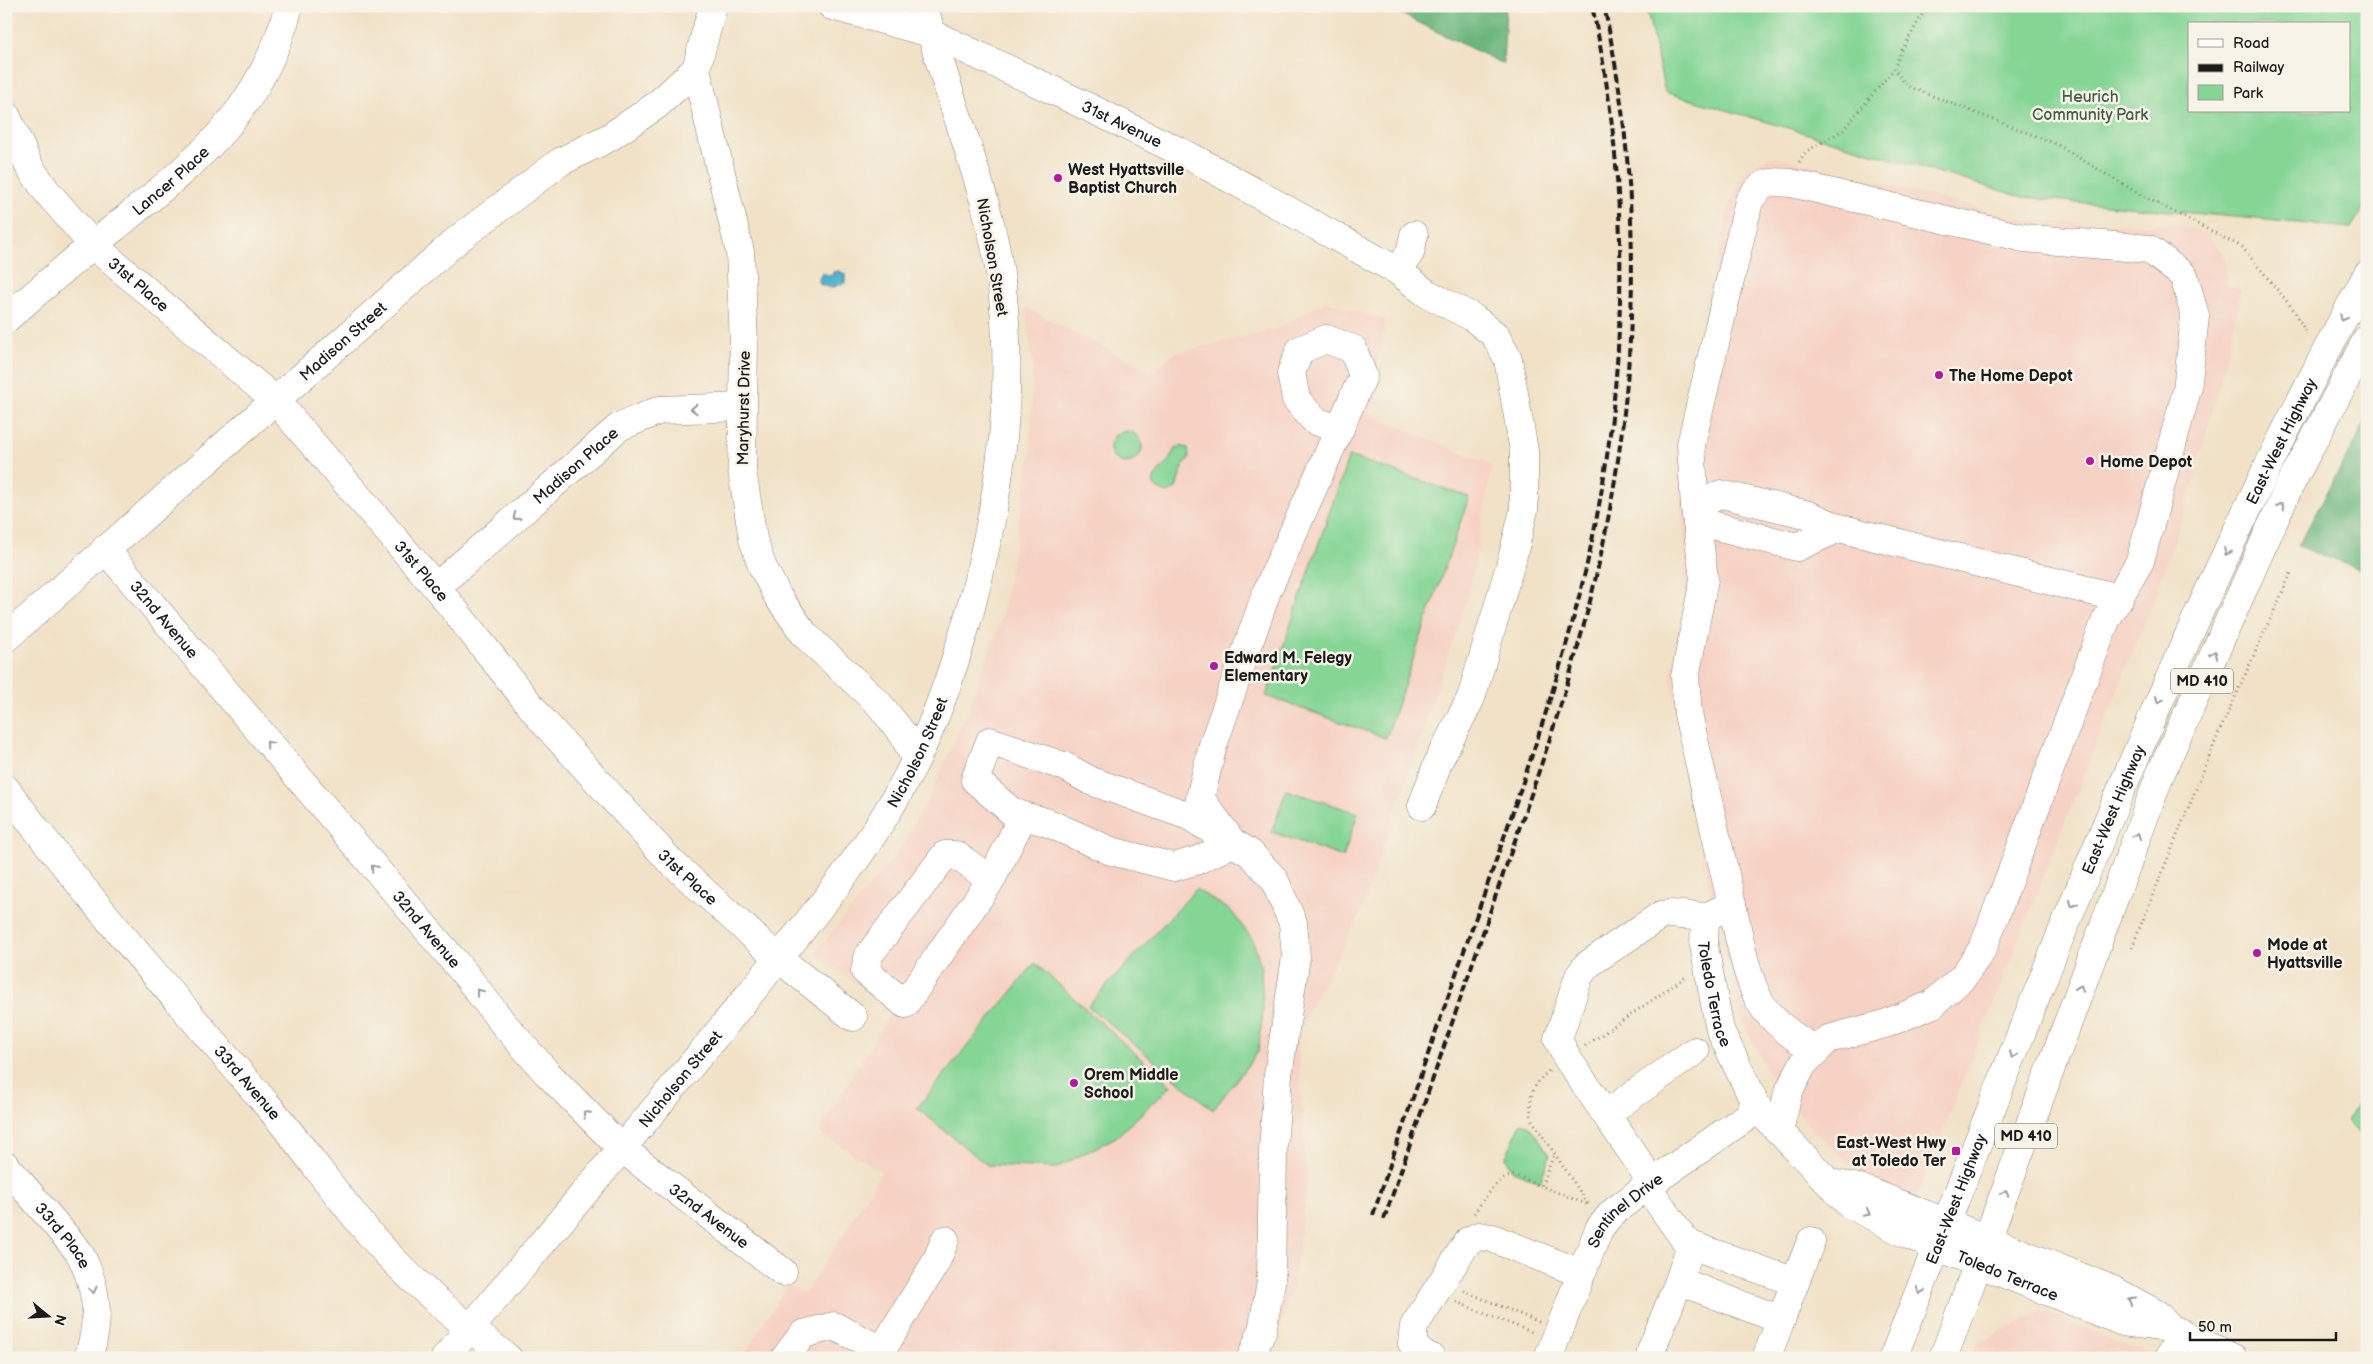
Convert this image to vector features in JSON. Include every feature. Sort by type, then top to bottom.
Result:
[{"type":"street","name":"Lancer Place","points":[[6,319],[187,168],[223,132],[259,84],[272,58],[289,6]]},
{"type":"street","name":"Maryhurst Drive","points":[[713,6],[696,69],[740,252],[744,345],[742,470],[751,531],[762,566],[778,597],[805,635],[879,704],[903,734],[915,758]]},
{"type":"street","name":"31st Avenue","points":[[832,6],[930,33],[1191,156],[1398,271],[1426,293],[1472,317],[1495,335],[1508,359],[1524,451],[1524,510],[1512,559],[1471,698],[1439,760],[1422,806]]},
{"type":"street","name":"Nicholson Street","points":[[444,1358],[778,958],[872,837],[897,796],[941,702],[958,656],[976,588],[1002,460],[1007,389],[1003,293],[986,208],[930,33],[924,6]]},
{"type":"street","name":"Madison Street","points":[[6,638],[457,240],[560,162],[610,137],[657,105],[696,69]]},
{"type":"street","name":"31st Place","points":[[6,115],[29,166],[48,192],[93,245],[276,401],[436,587],[542,720],[664,854],[778,958],[853,1017]]},
{"type":"street","points":[[1780,1131],[1788,1093],[1803,1064],[1816,1051],[1828,1039],[1884,1024],[1934,1004],[1963,977],[1983,948],[2106,620],[2140,561],[2187,390],[2195,316],[2184,276],[2150,249],[2023,238],[1784,182],[1770,181],[1757,189],[1749,201],[1691,444],[1696,514],[1704,579],[1685,676],[1688,714],[1743,951],[1757,997],[1776,1022],[1816,1051]]},
{"type":"street","points":[[1398,271],[1410,253],[1414,235]]},
{"type":"street","name":"East-West Highway","points":[[1893,1358],[2085,875],[2172,671],[2258,486],[2367,275]]},
{"type":"street","name":"East-West Highway","points":[[1943,1358],[2160,775],[2288,489],[2367,339]]},
{"type":"street","name":"Madison Place","points":[[436,587],[619,427],[660,410],[742,407]]},
{"type":"street","points":[[1233,843],[1200,798],[1213,745],[1267,590],[1340,429]]},
{"type":"street","points":[[1696,514],[1721,494],[1809,514],[1839,528],[2119,598]]},
{"type":"street","name":"32nd Avenue","points":[[105,549],[465,974],[502,1022],[572,1099],[621,1148],[783,1272]]},
{"type":"street","points":[[1233,843],[1198,860],[1174,867],[1110,851],[1046,822],[1011,811],[975,780],[990,741],[1066,766],[1091,781],[1190,816],[1250,853],[1274,879],[1293,923],[1296,957],[1278,1075],[1271,1282],[1262,1331],[1251,1358]]},
{"type":"street","name":"33rd Avenue","points":[[6,789],[150,968],[289,1130],[329,1186],[381,1247],[418,1285],[508,1358]]},
{"type":"street","points":[[991,880],[956,855],[945,856],[870,955],[865,972],[905,1004],[991,880],[1024,816]]},
{"type":"street","points":[[1732,905],[1705,917],[1670,914],[1661,916],[1587,965],[1579,976],[1558,1039],[1567,1058],[1642,1167],[1649,1184],[1684,1239],[1691,1244],[1795,1282]]},
{"type":"street","name":"Toledo Terrace","points":[[1705,917],[1704,946],[1720,1030],[1758,1109],[1849,1204],[1906,1234],[1942,1235],[1983,1251],[2113,1290],[2157,1314],[2176,1331],[2234,1358]]},
{"type":"street","points":[[1606,1114],[1695,1051]]},
{"type":"street","name":"Sentinel Drive","points":[[1548,1358],[1580,1273],[1599,1230],[1612,1213],[1649,1184],[1758,1109]]},
{"type":"street","name":"33rd Place","points":[[6,1166],[79,1252],[92,1284],[98,1316],[88,1358]]},
{"type":"street","points":[[1432,1358],[1421,1353],[1412,1343],[1414,1326],[1468,1241],[1479,1236],[1492,1238],[1580,1273]]},
{"type":"street","points":[[785,1358],[803,1334],[834,1326],[882,1350],[936,1262],[945,1240]]},
{"type":"street","points":[[1766,1358],[1811,1241]]},
{"type":"street","points":[[1652,1351],[1680,1281],[1691,1244]]},
{"type":"street","points":[[1680,1281],[1781,1320]]},
{"type":"street","points":[[2168,1358],[2176,1331]]},
{"type":"path","points":[[1784,182],[1807,151],[1843,130],[1894,69],[1901,52],[1928,6]]},
{"type":"path","points":[[1894,69],[1907,86],[2056,144],[2141,195],[2242,247],[2294,310],[2305,331]]},
{"type":"path","points":[[2132,947],[2217,737],[2292,571]]},
{"type":"path","points":[[1582,1047],[1686,977]]},
{"type":"path","points":[[1472,1215],[1502,1179],[1509,1175],[1516,1175],[1589,1205],[1537,1131],[1530,1109],[1532,1087],[1551,1069]]},
{"type":"path","points":[[1542,1186],[1554,1155]]},
{"type":"path","points":[[1438,1288],[1540,1322]]},
{"type":"path","points":[[1438,1288],[1535,1333]]},
{"type":"shaded area","points":[[1769,157],[1796,161],[2028,221],[2183,226],[2207,235],[2225,257],[2228,286],[2241,290],[2229,348],[2192,487],[2161,581],[1916,1198],[1881,1183],[1849,1163],[1804,1122],[1766,1069],[1737,1009],[1703,855],[1670,677],[1685,617],[1686,554],[1676,454],[1730,202],[1745,172]]},
{"type":"shaded area","points":[[1326,301],[1386,320],[1368,414],[1492,465],[1469,595],[1360,914],[1297,1032],[1307,1189],[1294,1277],[1272,1358],[742,1358],[787,1285],[805,1294],[882,1172],[818,1132],[892,1011],[815,953],[897,853],[929,798],[967,712],[1001,620],[1030,459],[1033,364],[1025,307],[1152,372],[1175,353],[1277,329]]},
{"type":"shaded area","points":[[2041,1310],[2158,1358],[1972,1358],[1977,1344]]},
{"type":"green space","points":[[1385,6],[1506,6],[1503,64]]},
{"type":"green space","name":"Heurich Community Park","points":[[1646,6],[2367,6],[2367,202],[2351,228],[2022,197],[1665,92]]},
{"type":"green space","points":[[2367,419],[2367,572],[2298,546]]},
{"type":"green space","points":[[1126,431],[1132,432],[1137,436],[1141,441],[1141,453],[1137,458],[1132,462],[1126,463],[1120,462],[1115,458],[1111,453],[1110,447],[1111,441],[1115,436],[1120,432]]},
{"type":"green space","points":[[1180,446],[1188,448],[1189,458],[1183,466],[1176,488],[1168,493],[1159,490],[1153,482],[1175,448]]},
{"type":"green space","points":[[1349,456],[1469,497],[1386,738],[1266,696]]},
{"type":"green space","points":[[1286,790],[1358,813],[1343,857],[1272,832]]},
{"type":"green space","points":[[1196,889],[1231,911],[1253,940],[1261,968],[1263,1011],[1258,1052],[1213,1110],[1088,1006]]},
{"type":"green space","points":[[1035,963],[1171,1086],[1116,1137],[1056,1168],[987,1165],[917,1108]]},
{"type":"green space","points":[[2367,1087],[2367,1142],[2347,1121]]},
{"type":"green space","points":[[1521,1123],[1530,1126],[1550,1155],[1540,1182],[1513,1171],[1506,1157]]},
{"type":"water","points":[[839,271],[845,274],[845,283],[830,288],[820,284],[819,279],[822,273],[832,276],[833,272]]},
{"type":"railway","points":[[1373,1215],[1554,687],[1579,597],[1599,505],[1616,381],[1620,255],[1618,192],[1612,130],[1604,68],[1592,6]]},
{"type":"railway","points":[[1384,1219],[1556,719],[1592,592],[1615,482],[1630,346],[1631,210],[1617,73],[1604,6]]},
{"type":"place","name":"West Hyattsville Baptist Church","points":[[1058,178]]},
{"type":"place","name":"The Home Depot","points":[[1939,375]]},
{"type":"place","name":"Home Depot","points":[[2090,461]]},
{"type":"place","name":"Edward M. Felegy Elementary","points":[[1214,666]]},
{"type":"place","name":"Mode at Hyattsville","points":[[2257,953]]},
{"type":"place","name":"Orem Middle School","points":[[1074,1083]]},
{"type":"place","name":"East-West Hwy at Toledo Ter","points":[[1956,1151]]}]
